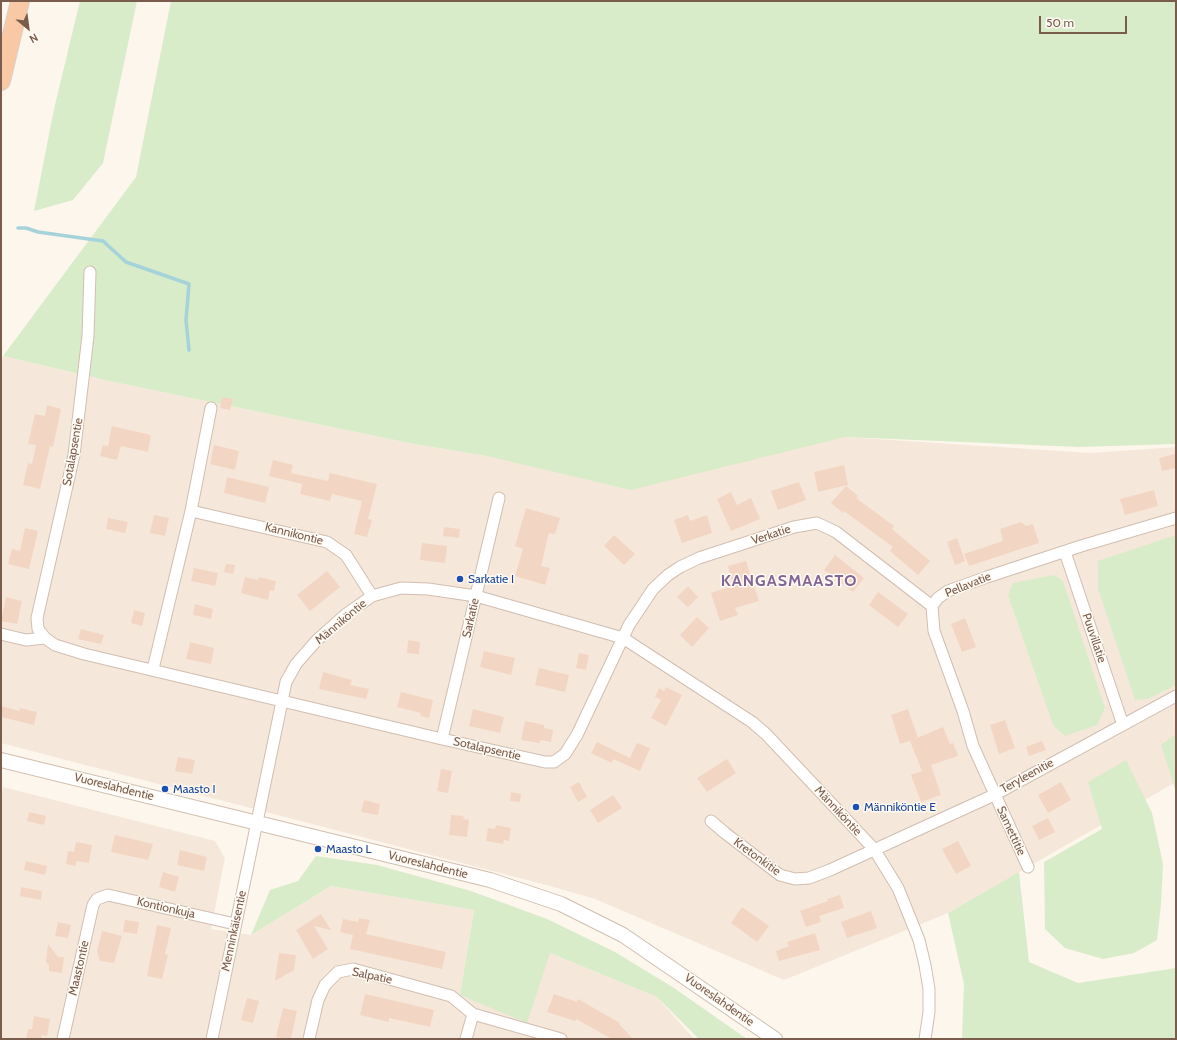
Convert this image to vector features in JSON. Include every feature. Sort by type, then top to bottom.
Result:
[{"type":"highway","points":[[1,81],[20,1]]},
{"type":"street","name":"Sotalapsentie","points":[[90,272],[88,336],[74,455],[37,618],[38,629],[45,638],[55,645],[84,654],[153,669],[442,739],[545,762],[554,762],[565,754],[577,735],[622,638]]},
{"type":"street","points":[[153,669],[191,511],[211,408]]},
{"type":"street","name":"Sarkatie","points":[[442,739],[499,498]]},
{"type":"street","name":"Kannikontie","points":[[191,511],[326,542],[346,555],[372,596]]},
{"type":"street","name":"Pellavatie","points":[[994,794],[973,746],[963,711],[934,631],[932,606],[938,598],[948,591],[1065,552],[1176,518]]},
{"type":"street","name":"Verkatie","points":[[622,638],[653,589],[680,567],[699,558],[808,523],[817,523],[836,532],[932,606]]},
{"type":"street","name":"Puuvillatie","points":[[1065,552],[1123,725]]},
{"type":"street","name":"Männiköntie","points":[[257,824],[286,682],[296,664],[318,640],[345,615],[372,596],[401,588],[428,589],[476,596],[622,638],[752,722],[771,740],[874,849],[898,888],[919,940],[929,989],[929,1012],[925,1039]]},
{"type":"street","points":[[1,634],[26,640],[45,638]]},
{"type":"street","name":"Teryleenitie","points":[[874,849],[994,794],[1176,696]]},
{"type":"street","name":"Vuoreslahdentie","points":[[1,760],[490,880],[561,904],[623,935],[775,1039]]},
{"type":"street","name":"Samettitie","points":[[994,794],[1007,819],[1028,867]]},
{"type":"street","name":"Kretonkitie","points":[[711,821],[780,875],[795,879],[809,878],[830,870],[874,849]]},
{"type":"street","name":"Menninkäisentie","points":[[212,1039],[257,824]]},
{"type":"street","name":"Kontionkuja","points":[[97,899],[108,895],[235,924]]},
{"type":"street","name":"Maastontie","points":[[63,1039],[93,905],[97,899]]},
{"type":"street","name":"Salpatie","points":[[309,1039],[318,1000],[325,985],[338,972],[353,969],[451,996],[472,1014]]},
{"type":"street","points":[[466,1039],[472,1014],[561,1039]]},
{"type":"shaded area","points":[[3,356],[109,381],[414,444],[487,456],[696,467],[845,437],[1091,453],[1176,447],[1176,782],[948,913],[784,980],[595,899],[1,743],[1,364]]},
{"type":"shaded area","points":[[3,787],[215,841],[225,858],[211,929],[251,935],[331,886],[474,910],[460,994],[550,953],[657,997],[694,1039],[1,1039],[1,801]]},
{"type":"green space","points":[[80,1],[137,1],[103,163],[73,200],[34,211],[54,109]]},
{"type":"green space","points":[[171,1],[1176,1],[1176,444],[1079,447],[845,437],[631,490],[487,456],[414,444],[109,381],[3,356],[136,177]]},
{"type":"green space","points":[[1176,535],[1176,685],[1148,699],[1135,700],[1098,589],[1098,561]]},
{"type":"green space","points":[[1054,575],[1063,581],[1105,708],[1097,725],[1065,736],[1053,725],[1008,595],[1013,583]]},
{"type":"green space","points":[[1176,734],[1176,792],[1161,745]]},
{"type":"green space","points":[[1126,760],[1152,813],[1163,864],[1157,940],[1134,953],[1103,959],[1065,948],[1045,929],[1044,862],[1102,829],[1088,782]]},
{"type":"green space","points":[[316,856],[377,865],[471,891],[547,919],[615,952],[674,988],[747,1039],[699,1039],[657,997],[550,953],[527,1023],[460,995],[474,910],[331,886],[251,935],[270,890],[298,881]]},
{"type":"green space","points":[[1019,872],[1029,962],[1078,983],[1176,968],[1176,1039],[962,1039],[964,984],[948,913]]},
{"type":"building","points":[[222,397],[233,399],[230,410],[220,408]]},
{"type":"building","points":[[47,405],[61,409],[53,447],[50,446],[40,489],[23,485],[28,463],[32,464],[36,445],[28,444],[35,414],[45,416]]},
{"type":"building","points":[[112,426],[151,435],[148,452],[121,446],[117,460],[100,456],[103,445],[108,446]]},
{"type":"building","points":[[214,445],[239,451],[235,470],[210,464]]},
{"type":"building","points":[[1175,454],[1176,468],[1162,471],[1159,458]]},
{"type":"building","points":[[273,460],[293,465],[291,473],[328,481],[330,473],[377,484],[368,519],[372,520],[367,537],[354,534],[362,501],[332,494],[330,501],[300,494],[302,484],[269,476]]},
{"type":"building","points":[[844,465],[848,485],[818,492],[814,472]]},
{"type":"building","points":[[227,477],[269,487],[265,503],[224,493]]},
{"type":"building","points":[[799,482],[806,500],[778,510],[771,491]]},
{"type":"building","points":[[846,486],[858,496],[856,498],[894,526],[892,529],[930,561],[918,575],[890,551],[893,547],[844,511],[843,513],[831,503]]},
{"type":"building","points":[[1154,490],[1158,506],[1125,515],[1120,499]]},
{"type":"building","points":[[731,492],[737,505],[751,498],[760,519],[731,531],[717,499]]},
{"type":"building","points":[[526,508],[560,518],[555,534],[549,533],[541,566],[550,568],[545,585],[515,576],[523,549],[515,546]]},
{"type":"building","points":[[154,515],[169,518],[165,536],[150,533]]},
{"type":"building","points":[[688,515],[690,521],[707,515],[712,533],[682,543],[674,520]]},
{"type":"building","points":[[108,518],[128,522],[125,533],[106,529]]},
{"type":"building","points":[[1021,522],[1026,526],[1033,524],[1039,543],[969,566],[964,554],[1003,541],[1000,529]]},
{"type":"building","points":[[444,527],[460,529],[459,538],[443,536]]},
{"type":"building","points":[[25,528],[38,531],[29,569],[8,564],[12,549],[20,551]]},
{"type":"building","points":[[614,535],[635,554],[624,565],[604,546]]},
{"type":"building","points":[[957,538],[965,561],[955,565],[947,542]]},
{"type":"building","points":[[422,543],[447,546],[445,563],[420,560]]},
{"type":"building","points":[[835,555],[864,578],[853,592],[824,570]]},
{"type":"building","points":[[746,561],[759,601],[735,608],[738,615],[720,621],[711,593],[733,586],[728,566]]},
{"type":"building","points":[[226,564],[235,565],[233,574],[224,572]]},
{"type":"building","points":[[194,568],[218,573],[215,586],[191,581]]},
{"type":"building","points":[[327,571],[340,587],[310,611],[297,595]]},
{"type":"building","points":[[245,577],[258,580],[259,577],[276,581],[274,591],[270,590],[268,600],[241,593]]},
{"type":"building","points":[[688,586],[698,597],[688,607],[677,597]]},
{"type":"building","points":[[878,592],[908,614],[898,627],[869,605]]},
{"type":"building","points":[[6,597],[22,601],[17,624],[1,621]]},
{"type":"building","points":[[195,604],[213,609],[211,619],[193,615]]},
{"type":"building","points":[[134,610],[145,613],[142,626],[131,623]]},
{"type":"building","points":[[697,617],[709,628],[692,647],[680,635]]},
{"type":"building","points":[[965,618],[976,647],[962,652],[951,624]]},
{"type":"building","points":[[81,629],[104,635],[101,644],[78,639]]},
{"type":"building","points":[[408,640],[420,642],[419,654],[407,653]]},
{"type":"building","points":[[190,642],[214,648],[211,664],[186,659]]},
{"type":"building","points":[[484,651],[515,658],[511,675],[480,667]]},
{"type":"building","points":[[579,653],[589,655],[586,670],[576,668]]},
{"type":"building","points":[[539,668],[569,675],[565,692],[535,685]]},
{"type":"building","points":[[323,672],[352,680],[350,685],[369,689],[366,699],[319,689]]},
{"type":"building","points":[[666,687],[682,695],[666,726],[651,718],[661,700],[655,697],[659,688],[664,691]]},
{"type":"building","points":[[401,692],[433,700],[429,718],[420,716],[421,713],[397,707]]},
{"type":"building","points":[[1,706],[19,711],[20,708],[37,712],[34,725],[1,717]]},
{"type":"building","points":[[473,709],[504,717],[500,733],[469,726]]},
{"type":"building","points":[[908,709],[918,738],[900,744],[891,715]]},
{"type":"building","points":[[1005,720],[1015,748],[999,754],[990,725]]},
{"type":"building","points":[[525,721],[544,725],[544,728],[553,730],[551,742],[540,740],[540,743],[521,740]]},
{"type":"building","points":[[943,727],[950,744],[953,743],[958,756],[931,765],[941,795],[921,802],[911,775],[922,771],[910,741]]},
{"type":"building","points":[[1042,741],[1046,750],[1029,756],[1026,747]]},
{"type":"building","points":[[597,742],[630,758],[637,743],[650,748],[640,771],[613,759],[612,763],[591,753]]},
{"type":"building","points":[[178,757],[195,760],[192,774],[175,771]]},
{"type":"building","points":[[727,759],[736,773],[707,792],[697,778]]},
{"type":"building","points":[[441,769],[452,771],[448,793],[437,791]]},
{"type":"building","points":[[579,782],[587,797],[578,802],[570,787]]},
{"type":"building","points":[[1061,782],[1071,800],[1048,813],[1038,795]]},
{"type":"building","points":[[511,792],[521,794],[520,802],[510,801]]},
{"type":"building","points":[[613,795],[622,808],[598,823],[590,810]]},
{"type":"building","points":[[364,800],[380,804],[378,815],[361,812]]},
{"type":"building","points":[[29,812],[46,816],[44,825],[27,821]]},
{"type":"building","points":[[451,815],[464,816],[463,819],[469,820],[467,837],[449,835]]},
{"type":"building","points":[[1048,818],[1055,832],[1039,840],[1032,826]]},
{"type":"building","points":[[496,825],[511,828],[509,841],[504,840],[503,844],[486,841],[488,828],[495,829]]},
{"type":"building","points":[[115,835],[153,844],[148,860],[111,852]]},
{"type":"building","points":[[958,841],[971,866],[956,874],[942,849]]},
{"type":"building","points":[[76,842],[92,845],[89,863],[76,861],[76,866],[66,864],[68,851],[74,852]]},
{"type":"building","points":[[180,850],[207,857],[204,871],[177,865]]},
{"type":"building","points":[[26,861],[47,866],[45,875],[24,870]]},
{"type":"building","points":[[163,872],[179,877],[175,892],[159,887]]},
{"type":"building","points":[[21,887],[42,891],[41,900],[20,896]]},
{"type":"building","points":[[840,895],[844,908],[819,916],[821,922],[806,927],[800,911]]},
{"type":"building","points":[[742,907],[769,926],[757,942],[731,923]]},
{"type":"building","points":[[871,911],[877,928],[847,938],[841,922]]},
{"type":"building","points":[[321,914],[331,930],[314,926],[328,949],[313,959],[296,930]]},
{"type":"building","points":[[359,918],[370,920],[366,934],[446,952],[442,969],[350,949],[353,935],[340,932],[343,919],[358,922]]},
{"type":"building","points":[[125,920],[139,922],[137,934],[123,932]]},
{"type":"building","points":[[58,922],[71,925],[68,938],[55,936]]},
{"type":"building","points":[[157,925],[171,928],[165,954],[168,955],[162,979],[147,976]]},
{"type":"building","points":[[102,931],[122,936],[114,963],[100,961],[97,951]]},
{"type":"building","points":[[815,933],[820,950],[779,961],[776,951],[789,946],[787,942]]},
{"type":"building","points":[[48,944],[58,957],[64,957],[62,973],[49,971],[49,965],[46,962]]},
{"type":"building","points":[[279,953],[296,955],[294,970],[275,981]]},
{"type":"building","points":[[365,994],[434,1010],[430,1027],[389,1018],[389,1022],[360,1015]]},
{"type":"building","points":[[554,994],[577,1002],[578,999],[620,1023],[619,1024],[633,1039],[612,1039],[576,1019],[575,1021],[547,1012]]},
{"type":"building","points":[[247,998],[259,1001],[253,1023],[241,1020]]},
{"type":"building","points":[[283,1008],[297,1011],[291,1039],[276,1037]]},
{"type":"building","points":[[34,1016],[50,1019],[47,1036],[42,1035],[41,1039],[26,1039],[28,1029],[32,1029]]},
{"type":"waterway","points":[[18,228],[26,228],[38,232],[103,241],[126,262],[189,284],[186,320],[189,350]]},
{"type":"place","name":"Sarkatie I","points":[[460,579]]},
{"type":"place","name":"Maasto I","points":[[165,789]]},
{"type":"place","name":"Männiköntie E","points":[[856,807]]},
{"type":"place","name":"Maasto L","points":[[318,849]]},
{"type":"district","name":"KANGASMAASTO","points":[[789,581]]}]
